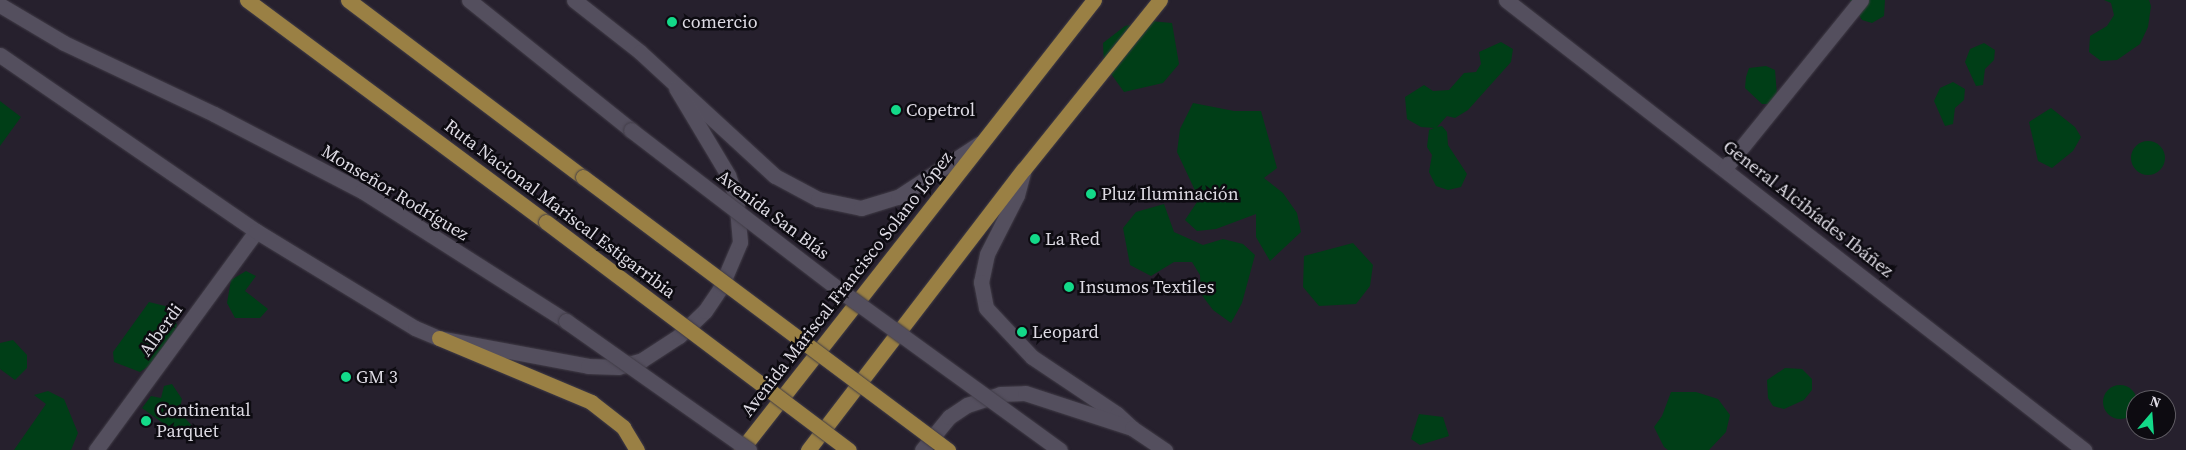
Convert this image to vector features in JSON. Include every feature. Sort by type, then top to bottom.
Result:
[{"type":"highway","name":"Ruta Nacional Mariscal Estigarribia","points":[[247,0],[849,450]]},
{"type":"highway","points":[[348,0],[948,450]]},
{"type":"highway","name":"Avenida Mariscal Francisco Solano López","points":[[741,450],[1094,0]]},
{"type":"highway","points":[[808,450],[1024,169],[1160,0]]},
{"type":"highway","points":[[439,338],[591,402],[623,427],[637,450]]},
{"type":"street","name":"Avenida San Blás","points":[[469,0],[631,130],[834,286],[1060,450]]},
{"type":"street","name":"Avenida San Blás","points":[[574,0],[640,52],[676,88],[775,176],[818,199],[861,208],[898,197],[982,142]]},
{"type":"street","name":"General Alcibíades Ibáñez","points":[[1506,0],[1725,168],[2084,450]]},
{"type":"street","points":[[1725,168],[1861,0]]},
{"type":"street","name":"Monseñor Rodríguez","points":[[0,5],[64,43],[214,114],[362,191],[566,321],[749,450]]},
{"type":"street","points":[[0,55],[256,231],[375,306],[439,338],[532,358],[618,367],[642,360],[662,349],[705,311],[732,266],[740,242],[740,220],[728,175],[676,88]]},
{"type":"street","points":[[1024,169],[1016,195],[987,254],[980,282],[986,308],[1032,357],[1117,414],[1132,428],[1165,450]]},
{"type":"street","name":"Alberdi","points":[[96,450],[256,231]]},
{"type":"street","points":[[922,450],[949,418],[967,405],[1000,394],[1025,393],[1132,428]]},
{"type":"green space","points":[[1850,0],[1885,0],[1884,16],[1872,23],[1862,20]]},
{"type":"green space","points":[[2104,0],[2149,0],[2151,6],[2148,27],[2140,44],[2117,60],[2101,61],[2089,52],[2090,36],[2107,26],[2114,15],[2111,3]]},
{"type":"green space","points":[[1150,21],[1172,23],[1179,64],[1163,83],[1124,92],[1104,64],[1103,43],[1125,26]]},
{"type":"green space","points":[[1501,42],[1513,49],[1511,62],[1468,110],[1455,118],[1447,116],[1437,127],[1442,126],[1447,132],[1448,145],[1467,174],[1461,187],[1448,190],[1436,186],[1429,172],[1432,155],[1427,147],[1429,130],[1434,128],[1421,127],[1407,119],[1405,97],[1424,85],[1433,91],[1449,90],[1464,73],[1476,72],[1481,64],[1479,52]]},
{"type":"green space","points":[[1984,43],[1995,50],[1994,60],[1985,69],[1983,85],[1976,86],[1965,62],[1970,49]]},
{"type":"green space","points":[[1766,66],[1775,70],[1777,95],[1770,104],[1762,104],[1745,88],[1746,77],[1749,68]]},
{"type":"green space","points":[[1953,82],[1965,89],[1964,100],[1955,108],[1953,124],[1945,126],[1934,101],[1940,88]]},
{"type":"green space","points":[[0,101],[21,117],[0,146]]},
{"type":"green space","points":[[1193,103],[1234,111],[1261,111],[1277,168],[1264,178],[1283,193],[1297,213],[1301,232],[1270,261],[1256,237],[1256,214],[1216,229],[1197,231],[1185,220],[1199,199],[1177,152],[1180,129]]},
{"type":"green space","points":[[2051,108],[2075,127],[2081,137],[2073,151],[2052,168],[2038,161],[2029,122]]},
{"type":"green space","points":[[2148,141],[2160,146],[2165,158],[2160,170],[2148,175],[2136,170],[2131,158],[2136,146]]},
{"type":"green space","points":[[1164,204],[1174,232],[1203,245],[1223,239],[1243,244],[1255,255],[1242,303],[1231,323],[1213,310],[1201,294],[1200,275],[1192,262],[1174,262],[1151,276],[1130,265],[1123,228],[1136,212]]},
{"type":"green space","points":[[1353,243],[1373,265],[1370,286],[1356,304],[1319,306],[1303,287],[1304,256]]},
{"type":"green space","points":[[246,271],[256,276],[245,291],[268,309],[260,318],[235,318],[227,303],[231,280]]},
{"type":"green space","points":[[149,302],[169,307],[177,325],[165,355],[140,372],[114,362],[113,352]]},
{"type":"green space","points":[[13,340],[27,355],[27,368],[15,380],[0,369],[0,343]]},
{"type":"green space","points":[[1785,368],[1802,369],[1812,379],[1812,390],[1804,400],[1784,409],[1773,406],[1768,398],[1767,380]]},
{"type":"green space","points":[[172,384],[182,399],[179,411],[193,427],[188,434],[178,434],[142,408],[151,396],[161,398],[164,386]]},
{"type":"green space","points":[[2114,386],[2126,386],[2132,390],[2126,390],[2126,418],[2114,418],[2104,408],[2104,396]]},
{"type":"green space","points":[[48,391],[64,399],[78,433],[71,450],[14,450],[46,404],[34,395]]},
{"type":"green space","points":[[1671,392],[1696,392],[1718,399],[1730,415],[1726,432],[1709,450],[1668,450],[1664,447],[1654,427],[1662,416]]},
{"type":"green space","points":[[1419,414],[1443,417],[1449,436],[1420,445],[1411,439]]},
{"type":"place","name":"comercio","points":[[672,22]]},
{"type":"place","name":"Copetrol","points":[[896,110]]},
{"type":"place","name":"Pluz Iluminación","points":[[1091,194]]},
{"type":"place","name":"La Red","points":[[1035,239]]},
{"type":"place","name":"Insumos Textiles","points":[[1069,287]]},
{"type":"place","name":"Leopard","points":[[1022,332]]},
{"type":"place","name":"GM 3","points":[[346,377]]},
{"type":"place","name":"Continental Parquet","points":[[146,421]]}]
